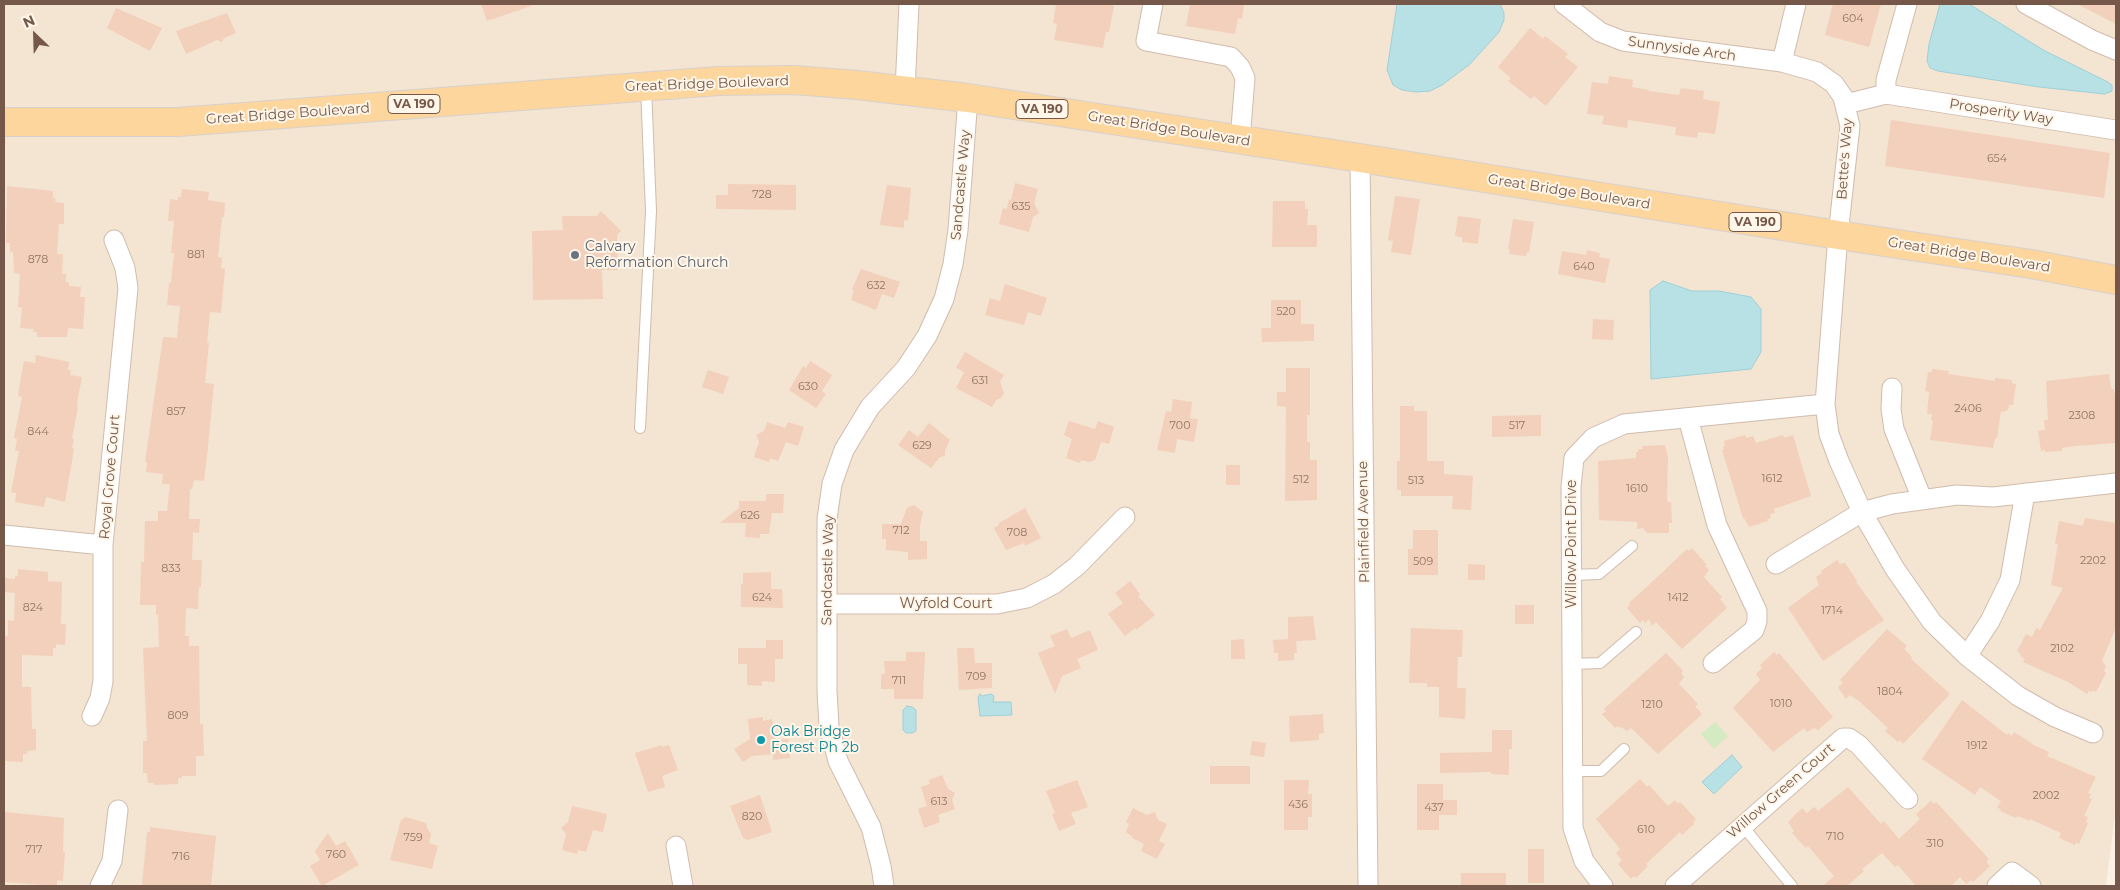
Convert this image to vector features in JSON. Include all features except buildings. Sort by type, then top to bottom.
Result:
[{"type":"main road","name":"Great Bridge Boulevard","points":[[4,122],[178,122],[719,81],[794,80],[968,98],[2031,264],[2116,280]]},
{"type":"street","points":[[905,90],[909,4]]},
{"type":"street","points":[[1153,4],[1146,41],[1231,57],[1240,67],[1245,78],[1240,140]]},
{"type":"street","name":"Sunnyside Arch","points":[[1564,4],[1600,32],[1623,41],[1782,62]]},
{"type":"street","points":[[1782,62],[1796,4]]},
{"type":"street","points":[[1886,94],[1886,80],[1907,4]]},
{"type":"street","points":[[2026,4],[2092,40],[2116,50]]},
{"type":"street","name":"Bette's Way","points":[[1782,62],[1817,72],[1834,84],[1846,104],[1850,126],[1838,235]]},
{"type":"street","name":"Prosperity Way","points":[[1846,104],[1886,94],[2116,130]]},
{"type":"street","name":"Sandcastle Way","points":[[884,886],[882,866],[871,828],[838,761],[829,726],[827,691],[827,519],[832,484],[844,450],[870,407],[911,360],[927,336],[944,299],[956,247],[968,98]]},
{"type":"street","name":"Plainfield Avenue","points":[[1360,158],[1368,886]]},
{"type":"street","points":[[1838,235],[1825,404],[1829,434],[1862,512],[1895,569],[1932,622],[1967,656],[2018,696],[2055,717],[2093,733]]},
{"type":"street","name":"Royal Grove Court","points":[[92,716],[100,698],[103,681],[103,545],[128,288],[125,268],[114,240]]},
{"type":"street","points":[[1892,388],[1891,409],[1894,429],[1922,499]]},
{"type":"street","name":"Willow Point Drive","points":[[1604,886],[1584,861],[1573,828],[1571,487],[1574,458],[1592,438],[1624,424],[1825,404]]},
{"type":"street","points":[[1688,418],[1717,525],[1757,611],[1758,620],[1754,630],[1713,663]]},
{"type":"street","points":[[1776,564],[1862,512],[1892,504],[1957,495],[1993,496],[2116,483]]},
{"type":"street","points":[[1967,656],[1990,622],[2010,580],[2025,493]]},
{"type":"street","name":"Wyfold Court","points":[[827,604],[998,604],[1027,598],[1054,584],[1076,566],[1125,517]]},
{"type":"street","points":[[4,534],[103,545]]},
{"type":"street","name":"Willow Green Court","points":[[1675,886],[1843,738],[1850,738],[1859,745],[1908,799]]},
{"type":"street","points":[[100,886],[112,860],[118,810]]},
{"type":"street","points":[[676,846],[683,886]]},
{"type":"street","points":[[1997,886],[2012,872],[2030,886]]},
{"type":"lane","points":[[640,428],[651,211],[646,86]]},
{"type":"lane","points":[[1571,575],[1599,574],[1632,546]]},
{"type":"lane","points":[[1572,664],[1600,663],[1636,632]]},
{"type":"lane","points":[[1573,771],[1601,771],[1624,749]]},
{"type":"lane","points":[[1742,826],[1792,886]]},
{"type":"shaded area","points":[[4,4],[2116,4],[2116,806],[2106,886],[4,886]]},
{"type":"green space","points":[[1715,722],[1728,736],[1714,749],[1701,734]]},
{"type":"water","points":[[1397,4],[1500,4],[1504,13],[1504,20],[1499,32],[1470,64],[1442,85],[1430,91],[1402,90],[1393,85],[1387,70]]},
{"type":"water","points":[[1940,4],[1969,4],[2045,51],[2106,81],[2112,85],[2112,91],[2105,94],[2039,87],[1938,71],[1930,68],[1927,61],[1929,44]]},
{"type":"water","points":[[1663,281],[1692,291],[1719,291],[1751,297],[1761,309],[1761,352],[1751,369],[1651,379],[1650,290]]},
{"type":"water","points":[[980,694],[982,696],[991,694],[994,696],[993,702],[1011,702],[1012,715],[980,716],[978,697]]},
{"type":"water","points":[[907,706],[916,710],[916,731],[912,733],[906,733],[903,730],[903,710]]},
{"type":"water","points":[[1732,755],[1742,767],[1714,794],[1702,782]]},
{"type":"place","name":"Calvary Reformation Church","points":[[575,255]]},
{"type":"place","name":"Oak Bridge Forest Ph 2b","points":[[761,740]]}]
